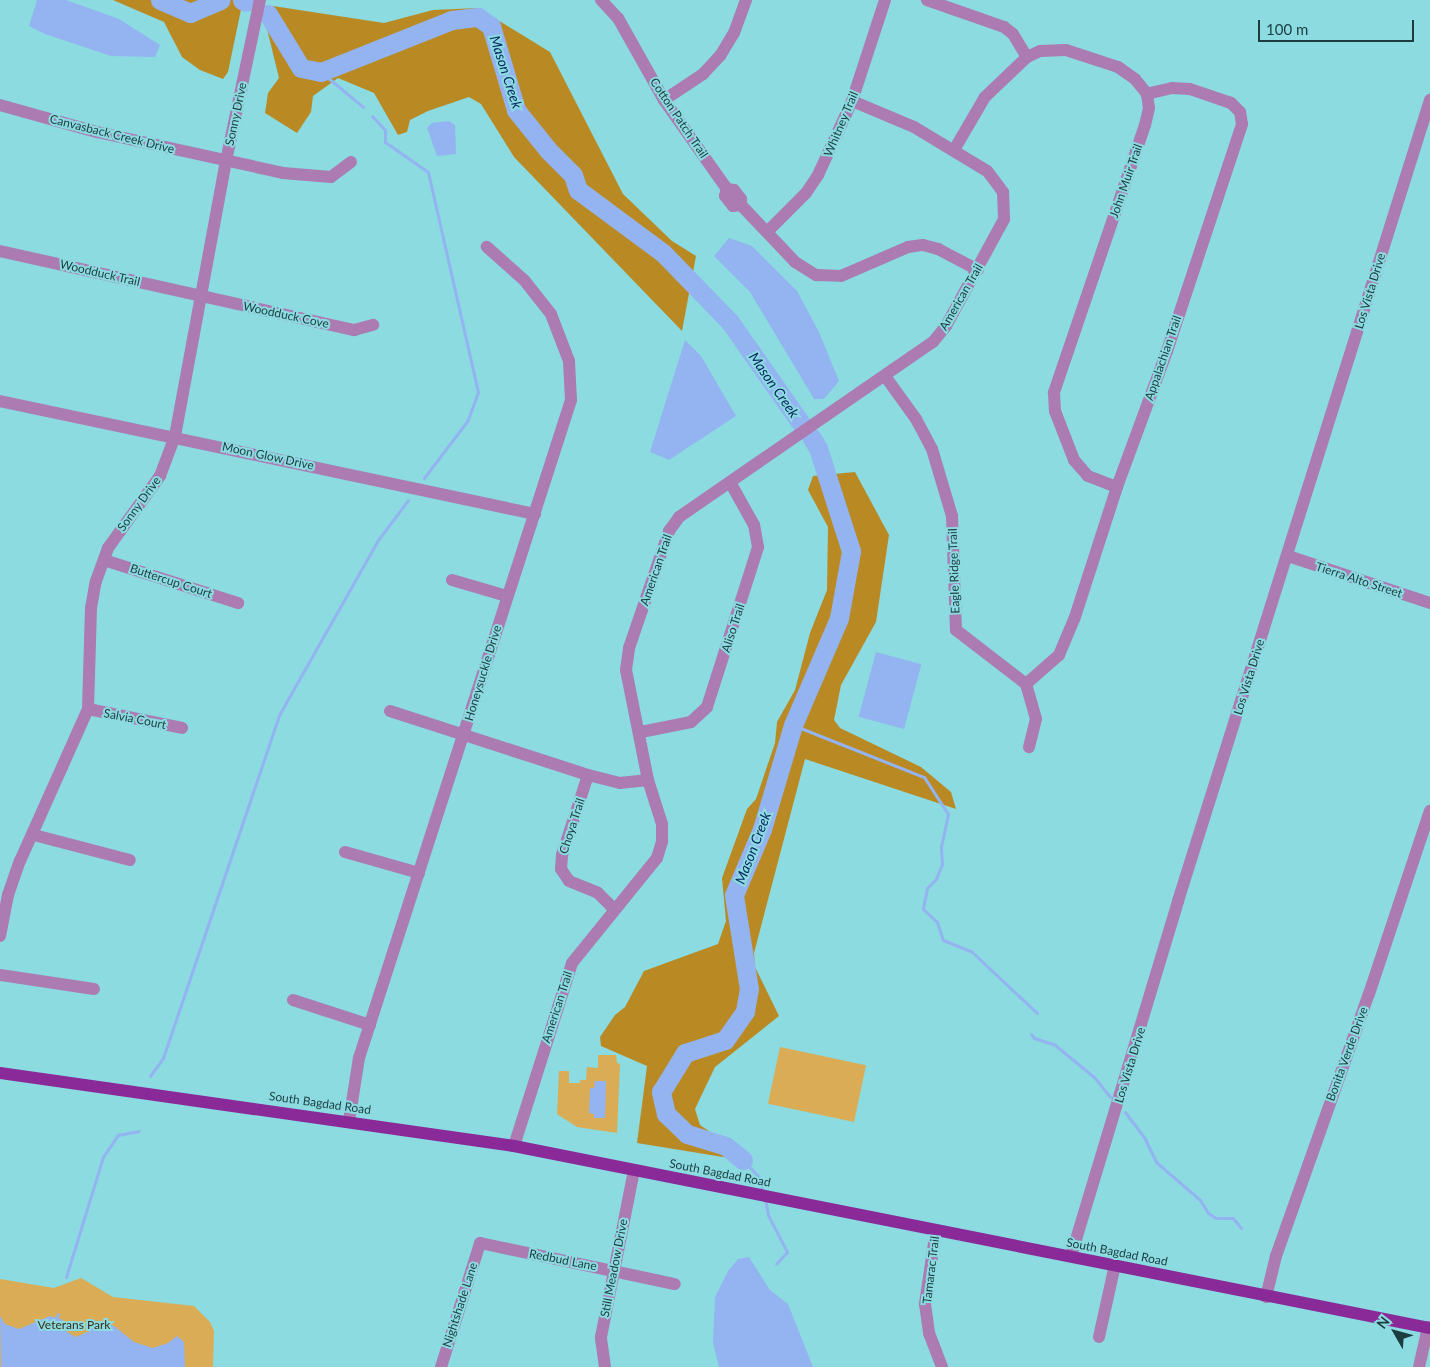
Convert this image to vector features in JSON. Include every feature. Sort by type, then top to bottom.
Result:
[{"type":"main road","name":"South Bagdad Road","points":[[0,1073],[349,1121],[514,1146],[1429,1328]]},
{"type":"street","name":"Sonny Drive","points":[[0,936],[8,895],[88,709],[92,608],[104,560],[117,534],[160,476],[175,436],[199,296],[260,0]]},
{"type":"street","name":"Cotton Patch Trail","points":[[601,0],[618,18],[664,100],[727,189],[729,201],[734,206],[740,205],[768,231]]},
{"type":"street","points":[[664,100],[703,74],[720,56],[734,33],[746,0]]},
{"type":"street","name":"Whitney Trail","points":[[768,231],[811,188],[852,101],[885,0]]},
{"type":"street","points":[[927,0],[1004,27],[1012,34],[1027,57]]},
{"type":"street","points":[[954,150],[985,97],[1027,57],[1049,50],[1076,52],[1124,70],[1147,94]]},
{"type":"street","name":"Appalachian Trail","points":[[1026,684],[1059,655],[1075,617],[1117,487],[1167,351],[1242,124],[1240,112],[1231,103],[1190,89],[1172,88],[1147,94]]},
{"type":"street","name":"John Muir Trail","points":[[1117,487],[1088,476],[1074,460],[1055,411],[1054,393],[1145,125],[1149,108],[1147,94]]},
{"type":"street","name":"Los Vista Drive","points":[[1071,1256],[1178,901],[1430,100]]},
{"type":"street","name":"American Trail","points":[[514,1146],[567,974],[576,954],[660,850],[662,824],[648,780],[640,732],[627,680],[626,660],[666,539],[679,517],[925,349],[940,334],[1001,227],[1006,202],[994,177],[954,150],[897,119],[852,101]]},
{"type":"street","name":"Canvasback Creek Drive","points":[[0,105],[97,132],[283,173],[331,177],[352,162]]},
{"type":"street","points":[[768,231],[802,268],[825,277],[841,276],[916,246],[938,249],[978,270]]},
{"type":"street","name":"Honeysuckle Drive","points":[[349,1121],[356,1070],[571,400],[568,361],[551,314],[524,280],[487,247]]},
{"type":"street","name":"Woodduck Trail","points":[[0,251],[199,296]]},
{"type":"street","name":"Woodduck Cove","points":[[199,296],[354,330],[373,325]]},
{"type":"street","name":"Eagle Ridge Trail","points":[[885,376],[916,419],[932,449],[952,516],[956,630],[1026,684]]},
{"type":"street","name":"Moon Glow Drive","points":[[0,401],[175,436],[535,514]]},
{"type":"street","name":"Aliso Trail","points":[[640,732],[691,722],[707,707],[758,547],[754,525],[730,482]]},
{"type":"street","name":"Tierra Alto Street","points":[[1288,556],[1430,604]]},
{"type":"street","name":"Buttercup Court","points":[[104,560],[238,603]]},
{"type":"street","points":[[452,580],[507,596]]},
{"type":"street","points":[[1026,684],[1036,719],[1029,747]]},
{"type":"street","name":"Salvia Court","points":[[88,709],[182,728]]},
{"type":"street","points":[[390,711],[588,775],[620,783],[648,780]]},
{"type":"street","name":"Choya Trail","points":[[588,775],[562,855],[561,869],[568,881],[598,893],[614,909]]},
{"type":"street","name":"Bonita Verde Drive","points":[[1266,1296],[1276,1256],[1429,819]]},
{"type":"street","points":[[34,834],[130,860]]},
{"type":"street","points":[[345,852],[419,873]]},
{"type":"street","points":[[0,975],[94,989]]},
{"type":"street","points":[[293,1000],[370,1025]]},
{"type":"street","name":"Still Meadow Drive","points":[[605,1367],[601,1336],[612,1270],[634,1170]]},
{"type":"street","name":"Tamarac Trail","points":[[936,1230],[925,1304],[929,1333],[942,1367]]},
{"type":"street","name":"Redbud Lane","points":[[480,1243],[675,1284]]},
{"type":"street","name":"Nightshade Lane","points":[[440,1367],[480,1243]]},
{"type":"street","points":[[1099,1337],[1115,1265]]},
{"type":"street","points":[[1419,1367],[1429,1328]]},
{"type":"green space","points":[[780,1047],[866,1065],[854,1122],[768,1104]]},
{"type":"green space","points":[[598,1055],[616,1055],[617,1063],[620,1064],[617,1133],[577,1127],[557,1114],[559,1071],[569,1071],[569,1083],[580,1083],[580,1080],[586,1080],[587,1067],[598,1068]]},
{"type":"green space","name":"Veterans Park","points":[[81,1278],[113,1297],[194,1306],[210,1322],[214,1331],[213,1367],[0,1367],[0,1279],[54,1288]]},
{"type":"shaded area","points":[[113,0],[243,0],[228,72],[223,79],[200,70],[182,57],[164,22]]},
{"type":"shaded area","points":[[273,6],[384,23],[433,10],[478,8],[550,52],[623,194],[672,241],[696,256],[682,331],[514,157],[481,104],[469,97],[428,111],[410,120],[407,132],[398,135],[374,93],[338,78],[313,96],[311,112],[297,133],[265,113],[268,93],[279,78],[267,29]]},
{"type":"shaded area","points":[[855,472],[889,535],[876,622],[841,685],[834,720],[840,728],[921,767],[951,792],[956,809],[805,759],[754,953],[755,967],[779,1016],[715,1067],[695,1109],[700,1125],[744,1155],[735,1159],[637,1143],[647,1066],[601,1046],[600,1037],[615,1015],[625,1007],[644,971],[718,944],[726,921],[722,878],[747,809],[756,799],[775,743],[777,722],[795,690],[810,633],[827,590],[828,527],[808,490],[813,476]]},
{"type":"water","points":[[37,0],[66,0],[119,19],[160,45],[155,57],[111,56],[45,34],[29,26]]},
{"type":"water","points":[[449,121],[455,125],[456,154],[437,156],[427,128],[432,123]]},
{"type":"water","points":[[729,238],[752,246],[797,291],[819,332],[839,381],[824,399],[814,399],[750,292],[714,256]]},
{"type":"water","points":[[685,340],[701,356],[736,416],[669,460],[650,452]]},
{"type":"water","points":[[876,652],[921,664],[904,729],[859,717]]},
{"type":"water","points":[[595,1081],[606,1081],[605,1118],[594,1118],[594,1114],[589,1113],[590,1088],[594,1088]]},
{"type":"water","points":[[749,1257],[770,1290],[788,1304],[813,1367],[719,1367],[713,1343],[715,1297],[728,1271],[738,1259]]},
{"type":"water","points":[[0,1316],[5,1324],[19,1329],[50,1316],[63,1320],[67,1332],[76,1337],[90,1331],[92,1320],[114,1326],[134,1342],[153,1348],[168,1343],[177,1336],[184,1342],[185,1367],[1,1367]]},
{"type":"waterway","name":"Mason Creek","points":[[160,0],[190,13],[220,0]]},
{"type":"waterway","name":"Mason Creek","points":[[242,0],[246,2]]},
{"type":"waterway","name":"Mason Creek","points":[[268,14],[301,68],[321,72],[452,20],[478,17],[491,26],[516,110],[548,150],[573,175],[578,190],[663,253],[730,322],[800,422]]},
{"type":"waterway","points":[[321,72],[363,107]]},
{"type":"waterway","points":[[372,116],[385,130],[385,142],[428,172],[478,392],[468,420],[424,478]]},
{"type":"waterway","name":"Mason Creek","points":[[743,1160],[726,1146],[687,1134],[666,1114],[661,1092],[685,1053],[725,1040],[745,1011],[749,989],[734,895],[762,829],[793,725],[839,618],[851,551],[818,448],[811,437]]},
{"type":"waterway","points":[[150,1076],[163,1058],[279,715],[378,540],[408,500]]},
{"type":"waterway","points":[[793,725],[924,777],[948,814],[941,847],[942,864],[936,879],[927,888],[923,909],[937,922],[943,940],[972,952],[1037,1013]]},
{"type":"waterway","points":[[1031,1034],[1034,1038],[1055,1045],[1094,1077],[1110,1097]]},
{"type":"waterway","points":[[1125,1112],[1145,1139],[1156,1162],[1200,1200],[1208,1213],[1216,1218],[1233,1218],[1241,1228]]},
{"type":"waterway","points":[[66,1277],[103,1157],[118,1135],[139,1131]]},
{"type":"waterway","name":"Mason Creek","points":[[743,1160],[759,1177],[763,1193]]},
{"type":"waterway","name":"Mason Creek","points":[[765,1199],[768,1215],[787,1252],[776,1264]]},
{"type":"waterway","points":[[56,1321],[58,1314]]}]
